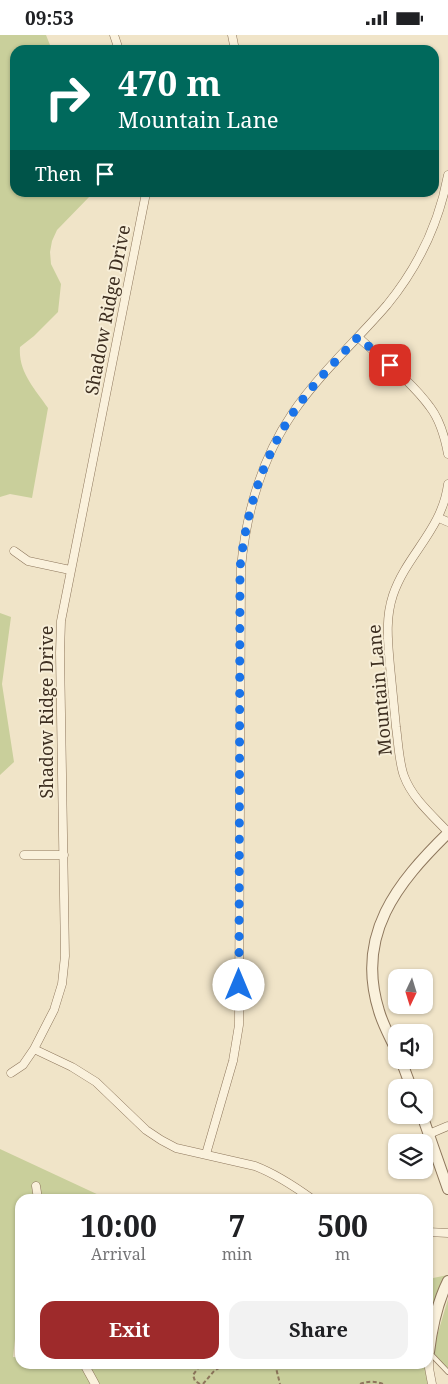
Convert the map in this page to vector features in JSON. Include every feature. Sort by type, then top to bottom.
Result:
[{"type":"street","points":[[206,1155],[234,1061],[239,1025],[240,568],[246,526],[265,464],[292,415],[308,393],[388,303],[417,261],[439,213],[448,175]]},
{"type":"street","name":"Shadow Ridge Drive","points":[[11,1073],[23,1065],[34,1049],[54,1010],[62,984],[65,955],[61,621],[145,197]]},
{"type":"street","points":[[358,337],[402,375],[430,407],[442,432],[448,454]]},
{"type":"street","name":"Mountain Lane","points":[[448,484],[439,518],[406,567],[393,595],[388,613],[387,633],[403,775],[427,810],[448,832]]},
{"type":"street","points":[[439,518],[448,522]]},
{"type":"street","points":[[14,551],[28,561],[70,570]]},
{"type":"street","points":[[388,1033],[375,995],[373,973],[374,952],[379,928],[388,905],[402,884],[448,832]]},
{"type":"street","points":[[24,855],[64,855]]},
{"type":"street","points":[[34,1049],[72,1067],[96,1082],[146,1130],[161,1140],[176,1148],[255,1166],[296,1187],[305,1194]]},
{"type":"street","points":[[425,1124],[429,1134],[448,1126]]},
{"type":"street","points":[[433,1146],[448,1189]]},
{"type":"street","points":[[36,1186],[37,1194]]},
{"type":"street","points":[[433,1232],[448,1233]]},
{"type":"street","points":[[433,1327],[448,1281]]},
{"type":"street","points":[[87,1369],[95,1384]]},
{"type":"street","points":[[429,1369],[432,1384]]},
{"type":"lane","points":[[433,1356],[448,1372]]},
{"type":"path","points":[[197,1369],[193,1375],[196,1381],[202,1384],[217,1369]]},
{"type":"path","points":[[276,1369],[280,1384]]},
{"type":"path","points":[[360,1384],[379,1382],[383,1384]]},
{"type":"green space","points":[[0,35],[46,35],[50,45],[10,45],[10,197],[89,197],[57,230],[52,241],[50,252],[51,264],[61,284],[58,312],[20,347],[20,356],[28,380],[48,408],[32,498],[10,494],[0,497]]},
{"type":"green space","points":[[0,613],[11,617],[2,684],[14,762],[0,775]]},
{"type":"green space","points":[[0,1149],[97,1194],[15,1194],[15,1339],[13,1357],[15,1357],[15,1369],[426,1369],[428,1384],[0,1384]]},
{"type":"green space","points":[[448,1275],[443,1285],[433,1328],[433,1278]]},
{"type":"green space","points":[[448,1299],[448,1368],[433,1354]]},
{"type":"route","points":[[239,985],[240,568],[246,526],[265,464],[279,437],[308,393],[332,365],[358,337],[390,365]]}]
